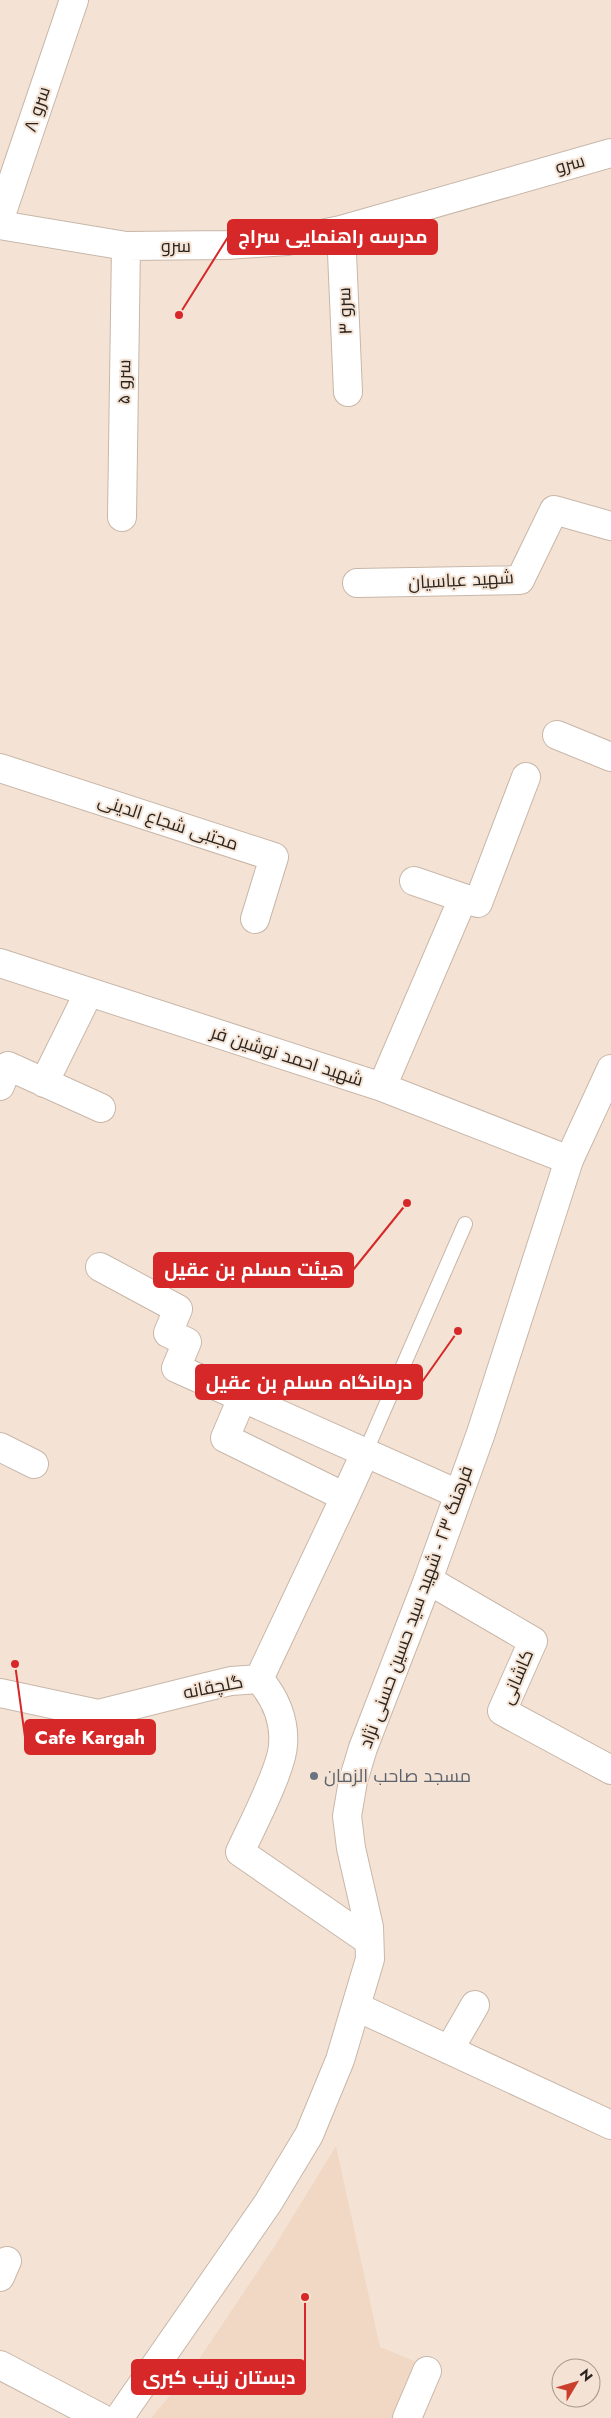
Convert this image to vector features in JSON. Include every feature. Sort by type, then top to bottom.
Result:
[{"type":"street","name":"سرو ۸","points":[[0,218],[74,0]]},
{"type":"street","name":"سرو","points":[[0,225],[126,246],[227,245],[287,241],[341,230],[611,153]]},
{"type":"street","name":"سرو ۳","points":[[341,230],[348,392]]},
{"type":"street","name":"سرو ۵","points":[[122,517],[126,246]]},
{"type":"street","name":"شهید عباسیان","points":[[357,583],[520,580],[554,510],[611,526]]},
{"type":"street","points":[[557,735],[611,757]]},
{"type":"street","name":"مجتبی شجاع الدینی","points":[[0,768],[274,857],[255,919]]},
{"type":"street","points":[[414,880],[478,903],[526,777]]},
{"type":"street","points":[[382,1087],[463,898]]},
{"type":"street","name":"شهید احمد نوشین فر","points":[[0,963],[382,1087],[569,1160]]},
{"type":"street","points":[[44,1083],[89,992]]},
{"type":"street","points":[[0,1086],[8,1066],[101,1108]]},
{"type":"street","name":"فرهنگ ۲۳ - شهید سید حسین حسنی نژاد","points":[[119,2418],[268,2203],[309,2135],[340,2060],[370,1959],[370,1927],[351,1848],[347,1816],[363,1748],[428,1580],[481,1433],[569,1160],[611,1069]]},
{"type":"street","points":[[100,1266],[178,1309],[168,1333],[187,1342],[176,1368],[458,1494]]},
{"type":"street","points":[[242,1398],[225,1438],[345,1497]]},
{"type":"street","points":[[0,1447],[34,1464]]},
{"type":"street","name":"گلچقانه","points":[[0,1693],[98,1714],[222,1684],[259,1679],[365,1453]]},
{"type":"street","name":"کاشانی","points":[[428,1580],[533,1641],[502,1711],[611,1770]]},
{"type":"street","points":[[259,1679],[272,1694],[282,1724],[284,1747],[240,1852],[369,1941]]},
{"type":"street","points":[[449,2050],[475,2005]]},
{"type":"street","points":[[357,2008],[611,2125]]},
{"type":"street","points":[[0,2366],[101,2418]]},
{"type":"street","points":[[408,2418],[427,2371]]},
{"type":"lane","points":[[365,1453],[465,1224]]},
{"type":"shaded area","points":[[336,2146],[380,2347],[419,2363],[394,2418],[151,2418],[191,2371],[274,2247]]},
{"type":"place","name":"مدرسه راهنمایی سراج","points":[[179,315]]},
{"type":"place","name":"هیئت مسلم بن عقیل","points":[[407,1203]]},
{"type":"place","name":"درمانگاه مسلم بن عقیل","points":[[458,1331]]},
{"type":"place","name":"Cafe Kargah","points":[[15,1664]]},
{"type":"place","name":"مسجد صاحب الزمان","points":[[314,1776]]},
{"type":"place","name":"دبستان زینب کبری","points":[[305,2297]]}]
